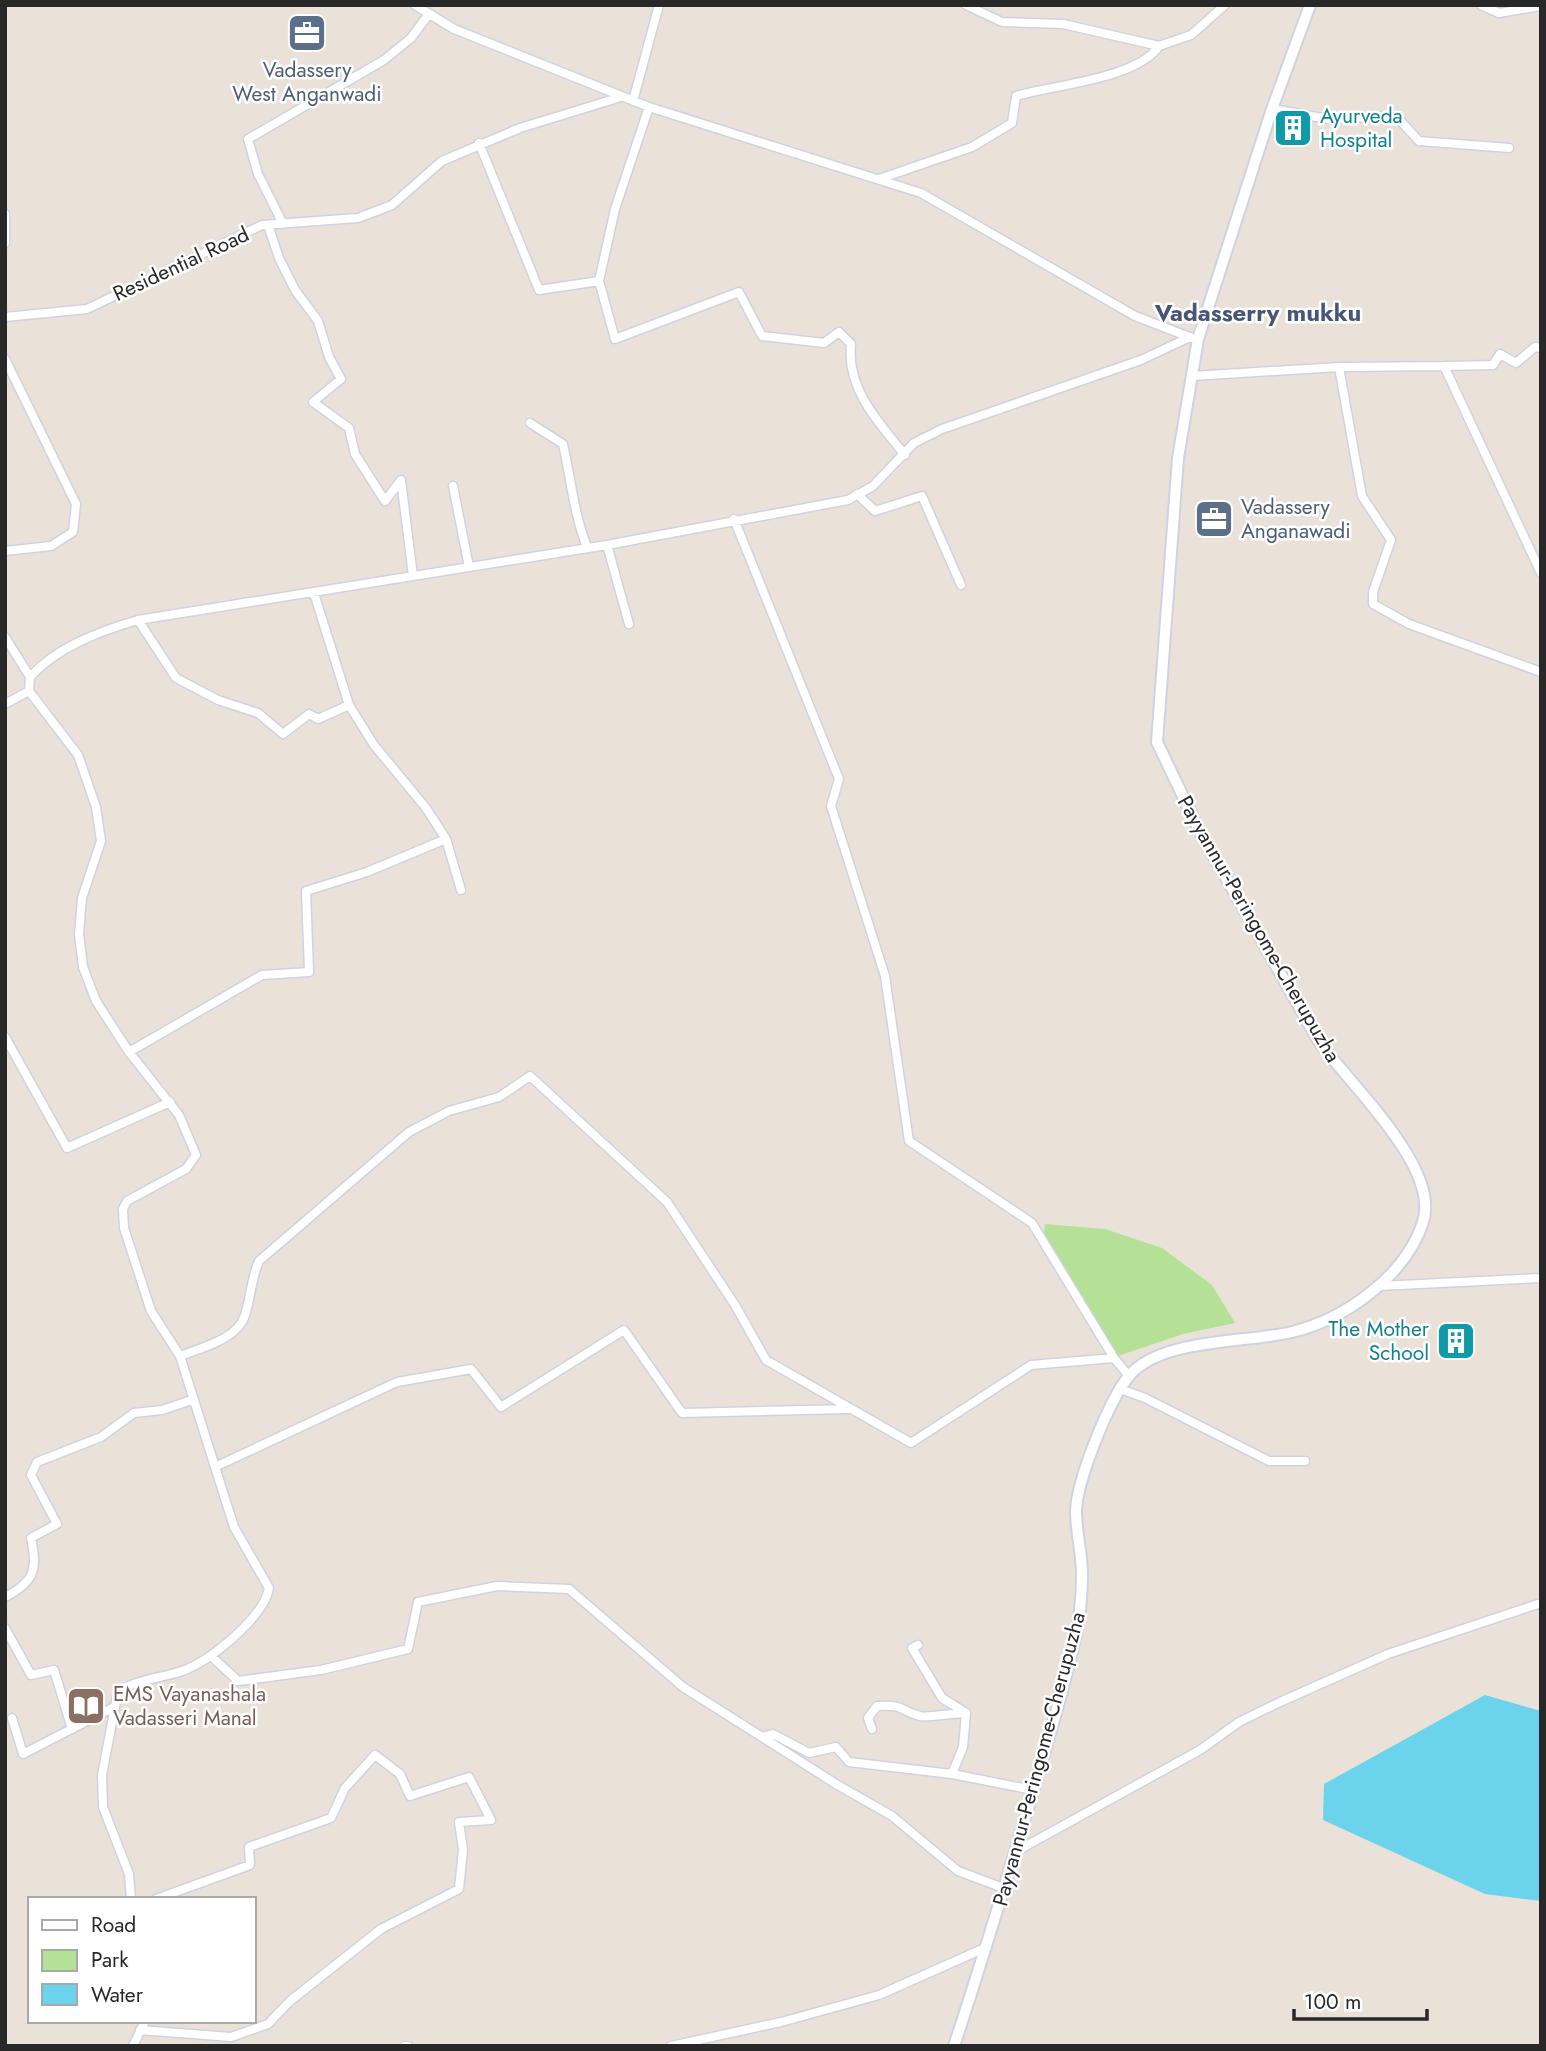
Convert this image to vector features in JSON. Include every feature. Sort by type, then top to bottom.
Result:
[{"type":"main road","name":"Payyannur-Peringome-Cherupuzha","points":[[954,2046],[1006,1889],[1075,1639],[1080,1612],[1082,1573],[1076,1513],[1079,1488],[1120,1389],[1129,1376],[1150,1361],[1198,1346],[1295,1332],[1347,1308],[1379,1286],[1410,1248],[1425,1217],[1425,1194],[1418,1176],[1384,1120],[1334,1064],[1318,1041],[1200,832],[1157,742],[1178,458],[1192,376],[1194,338],[1310,5]]},
{"type":"street","points":[[415,5],[454,29],[621,97],[921,193],[1135,316],[1194,338]]},
{"type":"street","points":[[633,101],[659,5]]},
{"type":"street","points":[[966,5],[1002,22],[1063,24],[1159,46]]},
{"type":"street","points":[[879,179],[984,141],[1012,123],[1016,96],[1111,73],[1147,58],[1159,46],[1191,35],[1224,5]]},
{"type":"street","points":[[1481,5],[1499,13],[1541,6]]},
{"type":"street","points":[[283,224],[258,174],[248,139],[384,60],[411,38],[429,14]]},
{"type":"street","name":"Residential Road","points":[[5,317],[87,309],[240,234],[268,225],[358,218],[392,205],[442,160],[479,143],[621,97]]},
{"type":"street","points":[[649,107],[615,209],[600,281],[615,339],[739,292],[762,335],[824,343],[839,332],[851,344],[849,365],[871,414],[905,455]]},
{"type":"street","points":[[1272,109],[1328,119],[1396,116],[1419,141],[1509,148]]},
{"type":"street","points":[[479,143],[539,290],[600,281]]},
{"type":"street","points":[[5,214],[5,243]]},
{"type":"street","points":[[268,225],[279,258],[295,290],[318,321],[329,357],[341,379],[313,402],[349,428],[355,454],[385,501],[401,480],[412,576]]},
{"type":"street","points":[[30,677],[47,661],[103,630],[138,620],[607,545],[734,519],[831,505],[873,486],[914,443],[942,429],[1141,360],[1194,338]]},
{"type":"street","points":[[1192,376],[1339,367],[1493,365],[1500,354],[1516,363],[1535,346],[1541,348]]},
{"type":"street","points":[[5,359],[76,504],[73,532],[51,546],[5,551]]},
{"type":"street","points":[[1444,366],[1541,573]]},
{"type":"street","points":[[1339,367],[1362,496],[1391,540],[1373,592],[1373,604],[1409,624],[1541,672]]},
{"type":"street","points":[[530,423],[563,444],[575,500],[575,516],[587,547]]},
{"type":"street","points":[[453,486],[469,567]]},
{"type":"street","points":[[857,495],[875,511],[922,496],[961,586]]},
{"type":"street","points":[[734,519],[839,779],[831,806],[885,976],[909,1141],[1032,1223],[1114,1358],[1129,1376]]},
{"type":"street","points":[[607,545],[629,624]]},
{"type":"street","points":[[314,593],[349,705],[374,745],[426,808],[446,839],[461,890]]},
{"type":"street","points":[[138,620],[176,678],[218,700],[258,713],[283,734],[309,714],[318,719],[349,705]]},
{"type":"street","points":[[5,637],[30,677],[29,691],[78,755],[96,807],[101,841],[82,898],[79,934],[83,967],[96,1001],[129,1052],[170,1102],[192,1139],[196,1155],[186,1169],[137,1195],[123,1209],[128,1248],[151,1311],[180,1356],[192,1400],[240,1541],[269,1588],[267,1597],[247,1624],[211,1656],[186,1669],[131,1684],[118,1691],[102,1775],[103,1807],[128,1874],[131,1897]]},
{"type":"street","points":[[5,704],[29,691]]},
{"type":"street","points":[[129,1052],[262,975],[309,972],[306,891],[367,872],[446,839]]},
{"type":"street","points":[[5,1037],[67,1148],[170,1102]]},
{"type":"street","points":[[180,1356],[229,1335],[239,1327],[245,1318],[251,1279],[259,1261],[409,1132],[449,1111],[499,1097],[530,1076],[667,1202],[735,1305],[766,1360],[911,1443],[1031,1365],[1114,1358]]},
{"type":"street","points":[[1379,1286],[1541,1278]]},
{"type":"street","points":[[216,1466],[397,1382],[471,1369],[501,1407],[624,1330],[682,1413],[851,1409]]},
{"type":"street","points":[[1120,1389],[1145,1398],[1269,1461],[1305,1461]]},
{"type":"street","points":[[5,1597],[33,1573],[36,1561],[31,1538],[57,1524],[31,1475],[37,1462],[101,1437],[134,1413],[162,1410],[192,1400]]},
{"type":"street","points":[[211,1656],[239,1681],[321,1670],[408,1649],[418,1602],[497,1586],[569,1589],[683,1687],[892,1816],[958,1871],[1006,1889]]},
{"type":"street","points":[[1015,1852],[1200,1749],[1239,1722],[1280,1702],[1388,1654],[1541,1603]]},
{"type":"street","points":[[5,1628],[31,1675],[54,1670],[72,1729]]},
{"type":"street","points":[[918,1645],[912,1648],[942,1698],[966,1713]]},
{"type":"street","points":[[872,1728],[868,1718],[877,1706],[898,1704],[922,1717],[966,1713]]},
{"type":"street","points":[[12,1718],[23,1754],[114,1707]]},
{"type":"street","points":[[953,1774],[963,1747],[966,1713]]},
{"type":"street","points":[[762,1737],[772,1734],[809,1754],[836,1747],[849,1762],[953,1774],[1033,1790]]},
{"type":"street","points":[[132,2046],[143,2025],[231,2037],[268,2024],[290,2001],[381,1929],[459,1889],[463,1850],[459,1822],[491,1820],[469,1777],[410,1796],[400,1774],[375,1755],[345,1788],[331,1818],[250,1847],[250,1866],[162,1897]]},
{"type":"street","points":[[671,2046],[781,2022],[879,1995],[987,1947]]},
{"type":"green space","points":[[1045,1224],[1105,1229],[1162,1248],[1212,1285],[1235,1323],[1183,1334],[1118,1356],[1044,1233]]},
{"type":"water","points":[[1485,1695],[1541,1711],[1541,1901],[1485,1894],[1323,1820],[1324,1784]]},
{"type":"place","name":"Vadassery West Anganwadi","points":[[307,33]]},
{"type":"place","name":"Ayurveda Hospital","points":[[1293,128]]},
{"type":"place","name":"Vadassery Anganawadi","points":[[1214,519]]},
{"type":"place","name":"The Mother School","points":[[1456,1341]]},
{"type":"place","name":"EMS Vayanashala Vadasseri Manal","points":[[86,1706]]},
{"type":"district","name":"Vadasserry mukku","points":[[1258,312]]}]
